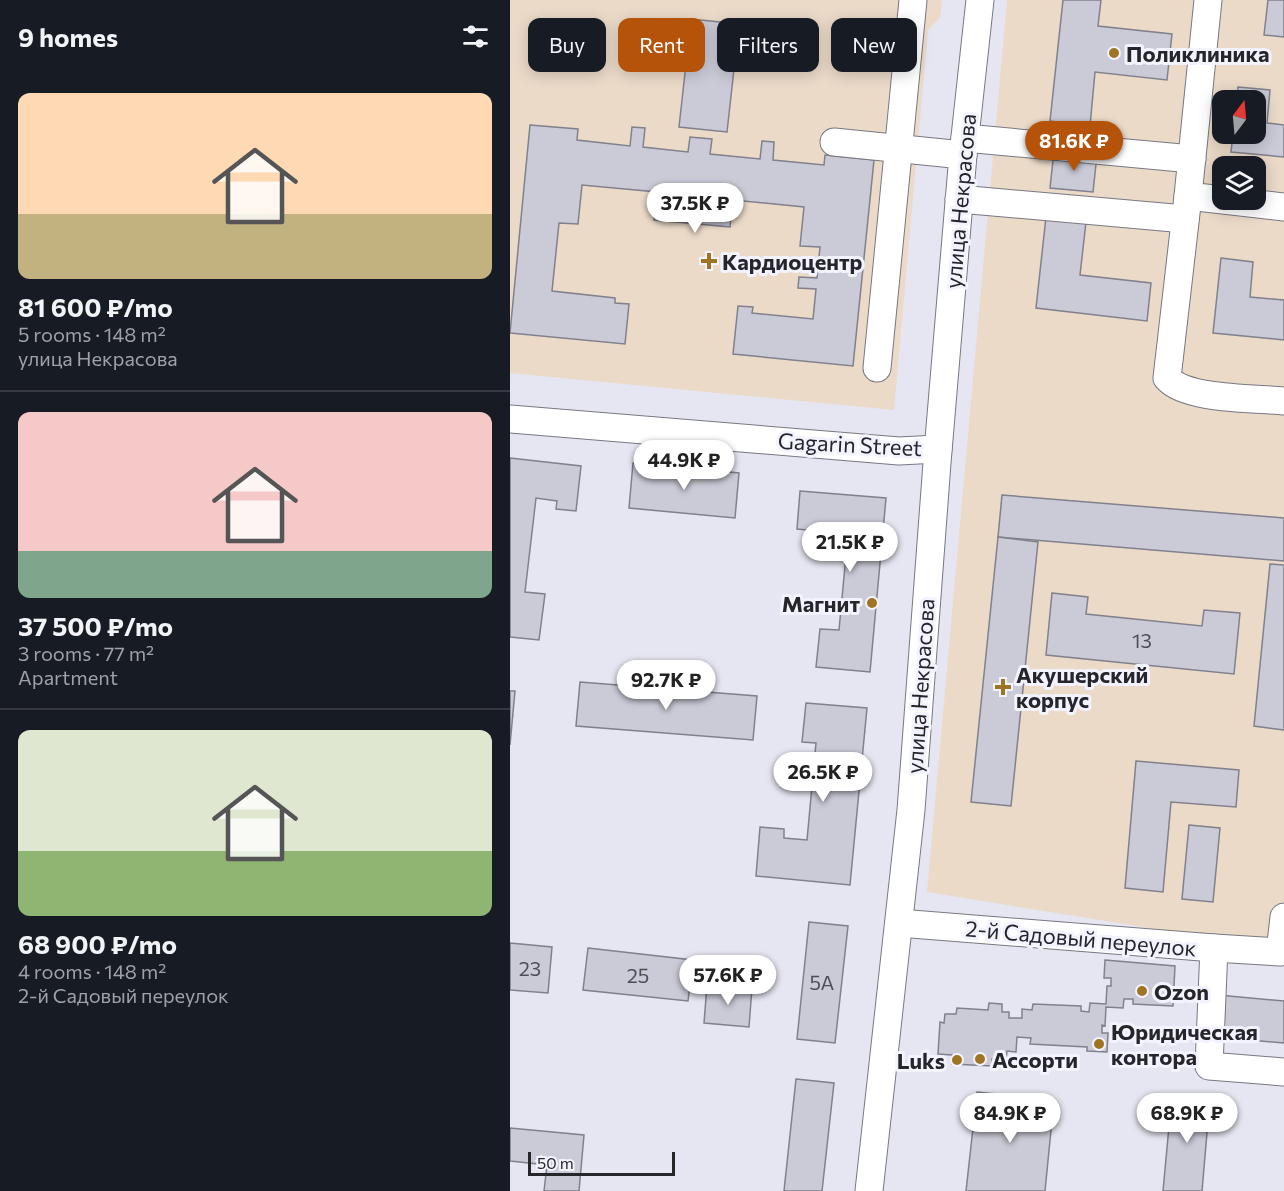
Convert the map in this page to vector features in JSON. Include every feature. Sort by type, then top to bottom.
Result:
[{"type":"street","points":[[878,368],[913,0]]},
{"type":"street","name":"улица Некрасова","points":[[869,1191],[911,810],[959,199],[980,0]]},
{"type":"street","points":[[1208,0],[1167,378],[1175,387],[1197,392],[1284,401]]},
{"type":"street","points":[[834,142],[898,148],[964,146],[1192,159]]},
{"type":"street","points":[[959,199],[1187,208],[1284,207]]},
{"type":"street","name":"Gagarin Street","points":[[510,418],[899,450],[938,449]]},
{"type":"street","points":[[1214,948],[1280,952],[1284,917]]},
{"type":"street","name":"2-й Садовый переулок","points":[[899,923],[1214,948],[1209,1066],[1284,1072]]},
{"type":"shaded area","name":"Кардиоцентр","points":[[510,0],[942,0],[940,17],[928,30],[894,410],[510,373]]},
{"type":"shaded area","points":[[1007,0],[1284,0],[1284,950],[927,892]]},
{"type":"building","name":"Поликлиника","points":[[1063,0],[1101,0],[1098,26],[1172,34],[1167,80],[1095,72],[1090,126],[1050,121]]},
{"type":"building","points":[[1268,0],[1284,0],[1284,37],[1264,35]]},
{"type":"building","points":[[705,20],[717,22],[717,72],[734,72],[727,132],[679,127],[685,72],[705,72]]},
{"type":"building","points":[[1238,87],[1270,90],[1267,123],[1284,125],[1284,157],[1231,152],[1232,144],[1266,144],[1266,90],[1238,90]]},
{"type":"building","points":[[530,125],[578,129],[577,140],[630,146],[632,127],[645,128],[643,147],[688,152],[690,137],[712,139],[710,154],[760,159],[762,141],[774,142],[773,160],[824,165],[825,155],[874,160],[853,366],[733,354],[738,306],[753,307],[752,313],[813,319],[816,289],[798,288],[799,277],[817,278],[820,247],[800,246],[804,207],[733,200],[730,227],[654,220],[657,192],[582,185],[578,224],[559,223],[552,291],[615,298],[615,303],[629,304],[625,344],[510,333]]},
{"type":"building","points":[[1054,151],[1097,155],[1093,192],[1050,188]]},
{"type":"building","points":[[1046,217],[1086,222],[1080,275],[1151,283],[1147,321],[1036,308]]},
{"type":"building","points":[[1221,258],[1253,262],[1250,297],[1284,300],[1284,340],[1213,333]]},
{"type":"building","points":[[510,458],[581,466],[576,511],[556,509],[557,501],[536,498],[525,592],[545,594],[539,640],[510,637]]},
{"type":"building","points":[[633,463],[739,473],[735,518],[629,508]]},
{"type":"building","points":[[800,491],[886,498],[870,672],[816,667],[820,629],[839,630],[848,534],[797,529]]},
{"type":"building","points":[[1002,495],[1284,518],[1284,561],[998,537]]},
{"type":"building","name":"Акушерский корпус","points":[[998,537],[1038,542],[1011,806],[971,802]]},
{"type":"building","points":[[1270,564],[1284,565],[1284,730],[1254,726]]},
{"type":"building","points":[[1052,593],[1088,597],[1086,614],[1202,626],[1204,610],[1240,613],[1234,674],[1046,655]]},
{"type":"building","points":[[580,682],[757,696],[753,740],[576,726]]},
{"type":"building","points":[[510,691],[515,691],[510,745]]},
{"type":"building","points":[[806,703],[867,708],[850,885],[756,876],[760,827],[784,829],[784,838],[807,840],[816,743],[802,742]]},
{"type":"building","points":[[1136,761],[1239,770],[1236,807],[1171,802],[1163,892],[1125,888]]},
{"type":"building","points":[[1189,825],[1220,828],[1213,902],[1182,899]]},
{"type":"building","points":[[809,922],[848,926],[835,1043],[797,1039]]},
{"type":"building","points":[[510,943],[552,947],[548,993],[510,990]]},
{"type":"building","points":[[588,948],[693,960],[688,1001],[583,990]]},
{"type":"building","points":[[1105,960],[1175,966],[1173,1006],[1133,1004],[1133,999],[1124,999],[1123,1008],[1106,1007],[1105,1026],[1102,1025],[1102,1033],[1108,1033],[1107,1052],[1087,1051],[1087,1047],[1030,1044],[1031,1038],[1017,1037],[1016,1052],[1007,1051],[1006,1060],[992,1059],[992,1066],[952,1064],[952,1055],[938,1054],[940,1022],[944,1023],[945,1014],[956,1014],[957,1008],[988,1010],[989,1003],[1002,1004],[1002,1012],[1009,1012],[1009,1018],[1022,1018],[1022,1009],[1032,1010],[1033,1004],[1081,1006],[1081,1011],[1089,1012],[1090,1003],[1106,1004],[1107,986],[1111,986],[1111,978],[1104,978]]},
{"type":"building","points":[[707,985],[752,988],[749,1027],[704,1023]]},
{"type":"building","points":[[1218,995],[1284,1001],[1284,1043],[1214,1037]]},
{"type":"building","points":[[796,1079],[834,1083],[822,1191],[784,1191]]},
{"type":"building","points":[[977,1092],[1054,1100],[1045,1191],[966,1191]]},
{"type":"building","points":[[1172,1094],[1210,1098],[1202,1191],[1163,1191]]},
{"type":"building","points":[[510,1128],[584,1135],[579,1191],[544,1191],[547,1165],[510,1161]]},
{"type":"place","name":"Поликлиника","points":[[1114,53]]},
{"type":"place","name":"Кардиоцентр","points":[[709,261]]},
{"type":"place","name":"Магнит","points":[[872,603]]},
{"type":"place","name":"Акушерский корпус","points":[[1003,687]]},
{"type":"place","name":"Ozon","points":[[1142,991]]},
{"type":"place","name":"Юридическая контора","points":[[1099,1044]]},
{"type":"place","name":"Ассорти","points":[[980,1059]]},
{"type":"place","name":"Luks","points":[[957,1060]]}]
